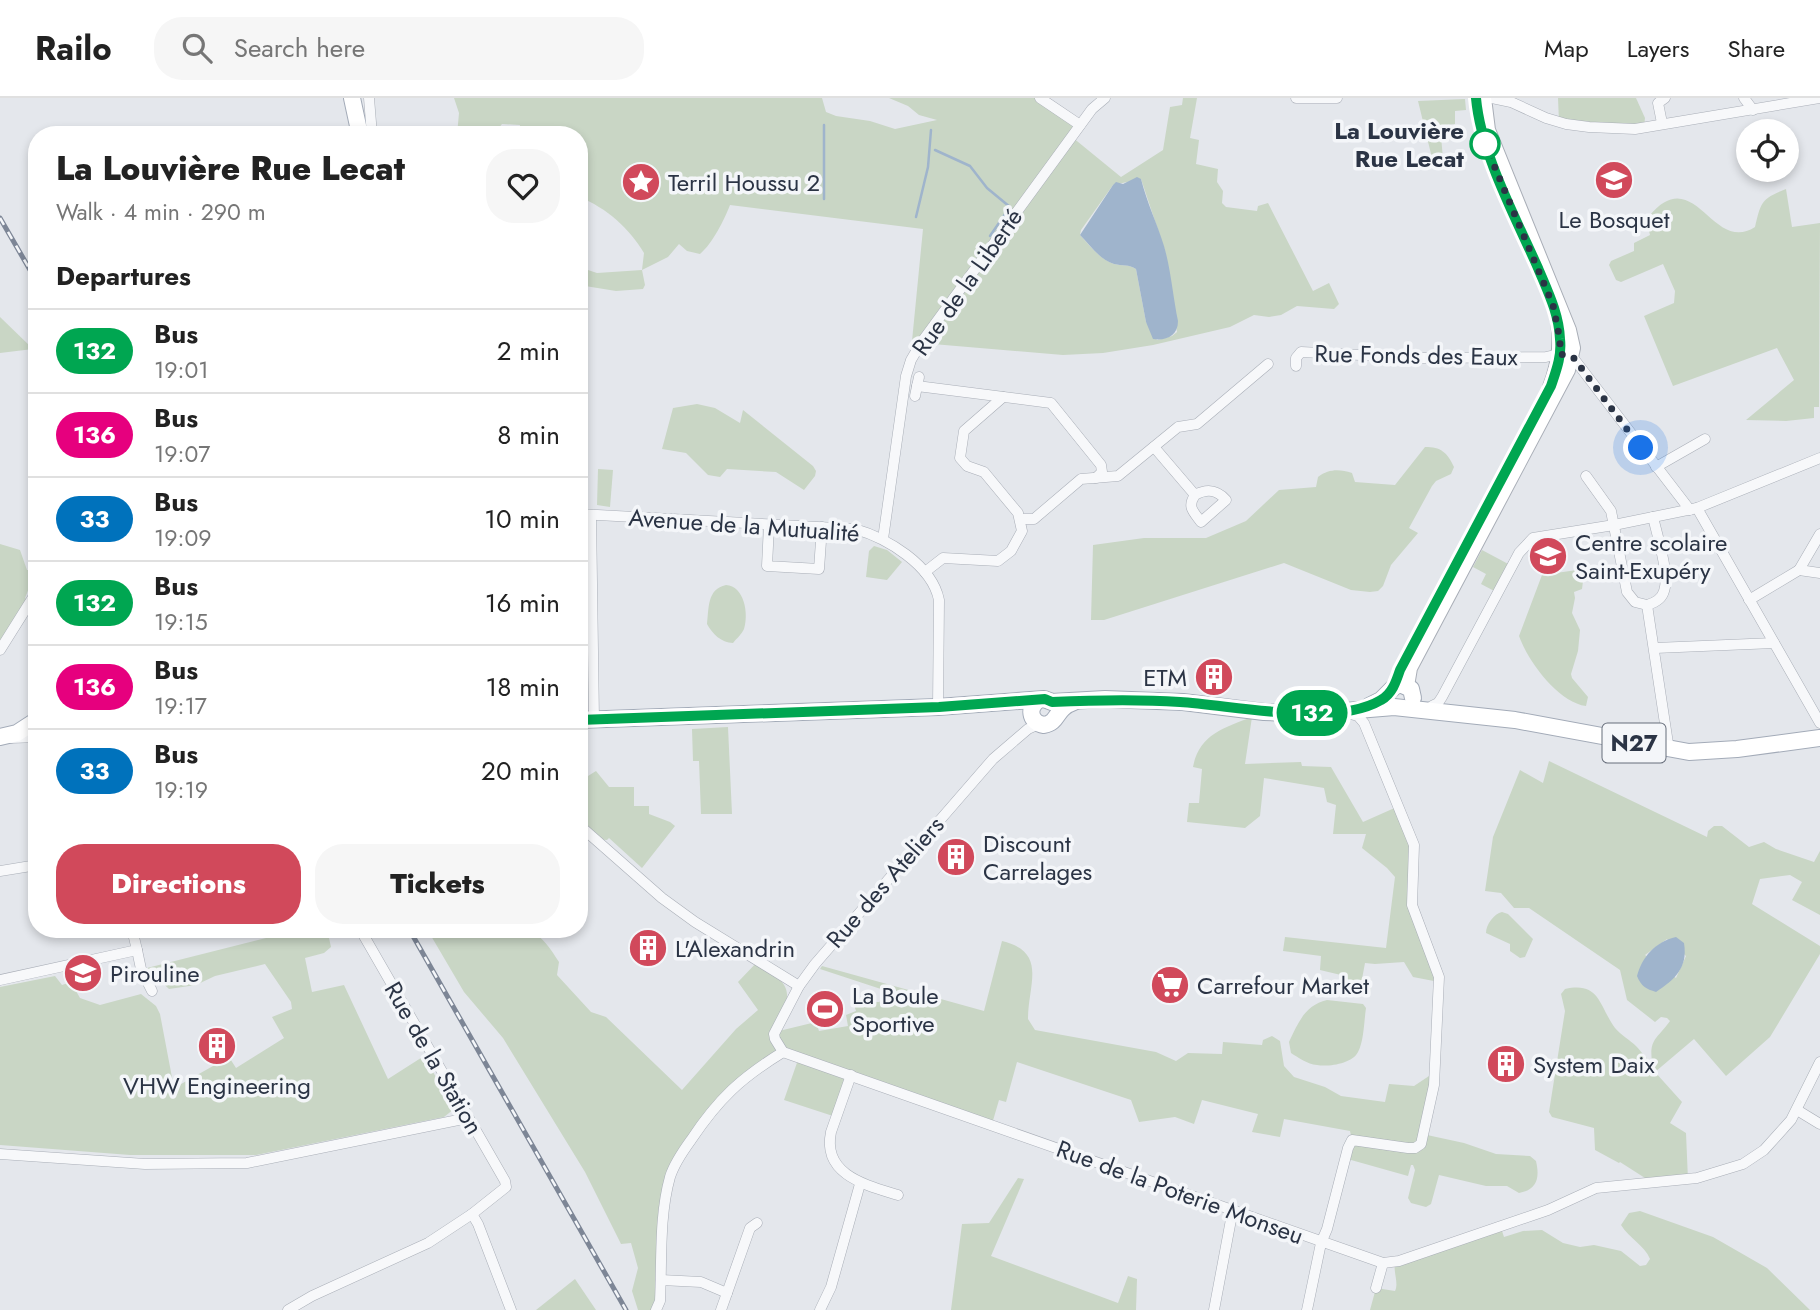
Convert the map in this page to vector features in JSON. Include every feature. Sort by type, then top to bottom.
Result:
[{"type":"main road","points":[[352,98],[358,126]]},
{"type":"main road","points":[[1476,98],[1486,148],[1553,305],[1563,356]]},
{"type":"main road","points":[[588,720],[1011,703],[1039,715],[1076,701],[1105,699],[1182,702],[1264,712],[1365,714],[1381,700],[1400,697],[1410,668],[1563,356],[1569,330],[1491,137],[1485,116],[1484,98]]},
{"type":"main road","name":"N27","points":[[1400,697],[1450,712]]},
{"type":"main road","name":"N27","points":[[1400,697],[1450,712],[1515,720],[1669,750],[1726,750],[1820,738]]},
{"type":"main road","points":[[0,738],[18,733],[28,726]]},
{"type":"street","points":[[369,98],[371,126]]},
{"type":"street","points":[[1040,98],[1080,125]]},
{"type":"street","name":"Rue de la Liberté","points":[[883,539],[903,393],[911,360],[1080,125],[1095,105],[1105,98]]},
{"type":"street","points":[[1296,98],[1337,98]]},
{"type":"street","points":[[1492,98],[1511,102],[1553,120],[1588,127],[1635,129],[1820,98]]},
{"type":"street","points":[[1662,123],[1658,103],[1665,98]]},
{"type":"street","points":[[1744,98],[1753,110]]},
{"type":"street","name":"Rue Fonds des Eaux","points":[[1296,366],[1296,358],[1301,352],[1420,358],[1563,356]]},
{"type":"street","points":[[1563,356],[1591,379],[1656,467],[1693,509],[1820,723]]},
{"type":"street","points":[[1021,519],[1034,519],[1081,480],[1118,477],[1178,427],[1197,424],[1268,364]]},
{"type":"street","points":[[917,386],[1054,405],[1101,465],[1102,472],[1096,478]]},
{"type":"street","points":[[925,572],[943,558],[990,562],[1004,559],[1012,551],[1022,531],[1021,519],[984,472],[967,466],[960,458],[964,431],[1003,397]]},
{"type":"street","points":[[1656,467],[1705,439]]},
{"type":"street","points":[[1154,447],[1195,495]]},
{"type":"street","points":[[1432,706],[1442,697],[1526,544],[1534,538],[1693,509],[1820,458]]},
{"type":"street","points":[[1586,476],[1611,511],[1627,592],[1635,602],[1647,605],[1661,597],[1665,580],[1653,517]]},
{"type":"street","name":"Avenue de la Mutualité","points":[[588,515],[855,529],[883,539],[925,572],[933,581],[939,596],[939,707]]},
{"type":"street","points":[[588,638],[591,515]]},
{"type":"street","points":[[769,525],[767,566],[820,569],[822,527]]},
{"type":"street","points":[[1749,600],[1798,570],[1820,534]]},
{"type":"street","points":[[1798,570],[1820,573]]},
{"type":"street","points":[[0,650],[28,605]]},
{"type":"street","points":[[1647,605],[1669,750]]},
{"type":"street","points":[[1655,648],[1773,643]]},
{"type":"street","points":[[1307,1310],[1321,1243],[1346,1152],[1352,1140],[1418,1147],[1421,1144],[1434,1085],[1439,987],[1437,968],[1412,905],[1414,845],[1365,714]]},
{"type":"street","name":"Rue des Ateliers","points":[[783,1052],[774,1034],[799,986],[815,964],[973,781],[1039,715]]},
{"type":"street","points":[[0,738],[28,737]]},
{"type":"street","points":[[588,832],[662,898],[695,922],[799,986]]},
{"type":"street","points":[[0,872],[28,867]]},
{"type":"street","points":[[134,938],[141,969],[152,990]]},
{"type":"street","name":"Rue de la Station","points":[[365,938],[505,1181],[506,1187],[472,1214]]},
{"type":"street","points":[[0,980],[137,950]]},
{"type":"street","points":[[656,1310],[660,1301],[666,1199],[676,1164],[727,1091],[783,1052]]},
{"type":"street","name":"Rue de la Poterie Monseu","points":[[783,1052],[1383,1263]]},
{"type":"street","points":[[1376,1288],[1383,1263],[1403,1260],[1548,1210],[1600,1187],[1670,1183],[1706,1177],[1748,1161],[1764,1150],[1797,1110],[1804,1090],[1820,1062]]},
{"type":"street","points":[[851,1075],[831,1132],[830,1148],[840,1167],[860,1184],[898,1195]]},
{"type":"street","points":[[1797,1110],[1820,1124]]},
{"type":"street","points":[[0,1154],[145,1164],[247,1163],[468,1118]]},
{"type":"street","points":[[820,1310],[831,1287],[860,1184]]},
{"type":"street","points":[[1214,1310],[1233,1209]]},
{"type":"street","points":[[288,1310],[312,1296],[421,1247],[472,1214],[511,1310]]},
{"type":"street","points":[[721,1310],[750,1228],[757,1223]]},
{"type":"street","points":[[661,1280],[701,1283],[727,1293]]},
{"type":"green space","points":[[454,98],[822,98],[826,112],[895,129],[937,120],[919,115],[908,106],[889,98],[1040,98],[1080,125],[1072,137],[1121,177],[1163,150],[1170,107],[1182,105],[1183,98],[1197,98],[1190,138],[1199,140],[1196,164],[1218,169],[1217,182],[1223,191],[1222,203],[1226,207],[1257,211],[1258,206],[1268,203],[1313,291],[1329,283],[1339,304],[1334,309],[1297,306],[1281,315],[1254,315],[1230,327],[1153,345],[1103,353],[1063,355],[921,343],[912,341],[923,229],[730,205],[714,238],[700,254],[687,251],[679,244],[668,257],[642,270],[644,253],[631,235],[608,213],[588,202],[588,126],[458,126],[459,113]],"holes":[[[1141,179],[1165,251],[1177,332],[1157,340],[1146,322],[1136,269],[1104,259],[1080,235],[1113,185]]]},
{"type":"green space","points":[[1558,98],[1636,98],[1645,118],[1644,127],[1559,122]]},
{"type":"green space","points":[[1465,99],[1466,110],[1455,111],[1455,124],[1444,125],[1441,136],[1443,159],[1433,162],[1418,101]]},
{"type":"green space","points":[[1786,189],[1792,227],[1820,223],[1819,407],[1814,407],[1814,418],[1786,421],[1746,420],[1794,380],[1777,348],[1673,386],[1644,316],[1674,303],[1675,291],[1663,264],[1621,282],[1616,280],[1609,265],[1611,261],[1634,251],[1634,243],[1650,235],[1649,216],[1665,202],[1679,198],[1691,203],[1727,229],[1740,232],[1755,227],[1763,202]]},
{"type":"green space","points":[[588,270],[597,273],[642,270],[645,285],[643,289],[616,291],[588,286]]},
{"type":"green space","points":[[0,317],[28,344],[28,350],[0,353]]},
{"type":"green space","points":[[697,404],[715,408],[740,423],[743,410],[813,466],[815,476],[804,490],[776,472],[727,469],[720,477],[708,475],[686,453],[662,449],[673,408]]},
{"type":"green space","points":[[1425,447],[1443,451],[1454,467],[1451,474],[1432,486],[1409,528],[1418,533],[1391,565],[1383,586],[1378,591],[1351,590],[1284,563],[1104,620],[1091,620],[1093,545],[1144,538],[1206,538],[1246,521],[1279,490],[1316,487],[1318,477],[1330,471],[1352,473],[1355,482],[1395,485]]},
{"type":"green space","points":[[598,469],[613,470],[610,507],[597,505]]},
{"type":"green space","points":[[0,544],[20,550],[28,570],[28,590],[25,598],[28,605],[0,650]]},
{"type":"green space","points":[[874,546],[887,550],[902,562],[887,580],[866,577],[869,551]]},
{"type":"green space","points":[[1482,550],[1512,566],[1498,593],[1481,584],[1486,574],[1473,567]]},
{"type":"green space","points":[[1577,570],[1583,581],[1582,589],[1574,592],[1572,613],[1580,630],[1578,651],[1571,674],[1588,697],[1586,706],[1565,697],[1545,679],[1529,657],[1519,636],[1542,575]]},
{"type":"green space","points":[[726,585],[741,595],[746,616],[744,629],[733,643],[717,637],[707,624],[712,595]]},
{"type":"green space","points":[[1252,717],[1245,764],[1301,762],[1302,766],[1331,767],[1363,822],[1399,806],[1414,845],[1411,894],[1439,982],[1413,977],[1404,962],[1365,963],[1362,979],[1372,981],[1370,992],[1363,996],[1341,975],[1320,970],[1321,956],[1283,951],[1285,937],[1386,948],[1395,877],[1362,848],[1366,834],[1333,834],[1336,805],[1327,802],[1324,788],[1264,778],[1260,816],[1245,828],[1187,822],[1189,803],[1199,803],[1202,769],[1193,767],[1201,747],[1222,729]]},
{"type":"green space","points":[[728,727],[732,814],[701,814],[699,761],[693,761],[692,729]]},
{"type":"green space","points":[[1549,761],[1707,837],[1708,831],[1714,826],[1722,826],[1749,847],[1764,842],[1814,862],[1820,851],[1820,915],[1792,900],[1802,882],[1790,875],[1760,879],[1752,904],[1820,946],[1820,954],[1770,1037],[1726,1076],[1694,1039],[1655,1072],[1682,1102],[1670,1123],[1686,1133],[1688,1180],[1645,1178],[1595,1150],[1594,1128],[1552,1117],[1549,1112],[1565,1011],[1561,994],[1565,989],[1577,987],[1592,992],[1615,1028],[1652,1062],[1653,1044],[1670,1021],[1661,1017],[1655,1022],[1627,1000],[1620,970],[1529,908],[1514,908],[1501,893],[1485,891],[1493,837],[1520,770],[1543,783]],"holes":[[[1667,939],[1686,956],[1676,978],[1645,955]]]},
{"type":"green space","points":[[596,771],[609,787],[634,787],[634,806],[649,806],[649,814],[675,826],[642,868],[609,838],[594,839],[588,833],[588,776]]},
{"type":"green space","points":[[1502,912],[1508,914],[1533,939],[1525,957],[1520,958],[1510,951],[1510,944],[1486,933],[1491,920]]},
{"type":"green space","points":[[266,938],[329,938],[331,947],[324,953],[305,958],[312,992],[344,985],[388,1079],[424,1056],[454,1109],[444,1117],[256,1155],[130,1155],[0,1145],[0,987],[55,976],[62,985],[71,982],[80,998],[100,1005],[141,994],[156,1006],[160,1014],[174,1088],[229,1057],[236,1068],[284,1038],[272,1017],[292,1009],[291,1002],[265,964],[215,976],[196,985],[169,989],[147,968]]},
{"type":"green space","points":[[432,938],[540,938],[559,962],[557,975],[591,1012],[606,1017],[682,1090],[736,1029],[758,1010],[738,982],[759,960],[786,990],[786,1005],[777,1029],[816,1022],[819,1031],[848,1026],[846,1015],[856,1011],[853,1002],[879,1002],[893,993],[820,969],[822,966],[984,1011],[1002,941],[1016,946],[1030,961],[1032,982],[1028,1019],[1035,1030],[1156,1052],[1176,1061],[1188,1053],[1222,1054],[1223,1042],[1262,1045],[1263,1040],[1272,1036],[1280,1041],[1284,1066],[1294,1077],[1325,1087],[1341,1096],[1385,1102],[1389,1084],[1414,1086],[1435,1072],[1427,1135],[1464,1143],[1496,1154],[1530,1156],[1536,1161],[1538,1173],[1533,1186],[1519,1193],[1507,1186],[1486,1186],[1439,1175],[1431,1204],[1426,1207],[1411,1203],[1408,1198],[1415,1170],[1413,1165],[1408,1176],[1344,1158],[1352,1140],[1350,1131],[1284,1119],[1280,1137],[1252,1132],[1258,1114],[1202,1100],[1194,1124],[1175,1117],[1139,1122],[1131,1100],[1017,1062],[1006,1102],[999,1100],[992,1124],[851,1075],[836,1117],[784,1100],[799,1057],[783,1052],[745,1077],[675,1164],[662,1255],[656,1261],[655,1301],[651,1310],[638,1310],[632,1291],[638,1268],[631,1243],[621,1244],[585,1172],[503,1038],[464,992]]},
{"type":"green space","points":[[1327,1000],[1363,1004],[1366,1008],[1362,1042],[1358,1052],[1345,1062],[1327,1066],[1313,1064],[1291,1053],[1289,1042],[1308,1010]]},
{"type":"green space","points":[[1018,1178],[1024,1179],[991,1256],[1118,1303],[1128,1276],[1137,1279],[1136,1310],[951,1310],[962,1224],[989,1223]]},
{"type":"green space","points":[[1640,1211],[1713,1237],[1767,1268],[1810,1310],[1370,1310],[1376,1288],[1395,1291],[1395,1262],[1500,1225],[1504,1237],[1523,1231],[1542,1230],[1563,1243],[1580,1247],[1594,1245],[1621,1251],[1640,1266],[1646,1265],[1650,1259],[1648,1254],[1621,1225],[1629,1213]]},
{"type":"green space","points":[[575,1279],[596,1310],[536,1310]]},
{"type":"water","points":[[1137,177],[1141,179],[1164,246],[1178,321],[1174,334],[1162,339],[1153,339],[1146,322],[1136,269],[1104,259],[1080,235],[1113,185],[1116,182],[1123,184]]},
{"type":"water","points":[[1676,937],[1684,943],[1685,952],[1679,972],[1656,992],[1647,988],[1637,976],[1642,963],[1650,951]]},
{"type":"waterway","points":[[824,125],[824,199]]},
{"type":"waterway","points":[[916,217],[928,167],[931,130]]},
{"type":"waterway","points":[[935,150],[970,166],[987,188],[1010,207],[990,236]]},
{"type":"railway","points":[[0,218],[28,266]]},
{"type":"railway","points":[[414,938],[626,1310]]},
{"type":"bus line","name":"132","points":[[588,720],[939,707],[1045,699],[1052,702],[1105,699],[1182,702],[1264,712],[1321,713],[1358,710],[1381,700],[1394,687],[1400,670],[1551,386],[1558,366],[1558,319],[1486,148],[1476,98]]},
{"type":"place","name":"La Louvière Rue Lecat","points":[[1485,144]]},
{"type":"place","name":"Le Bosquet","points":[[1614,180]]},
{"type":"place","name":"Terril Houssu 2","points":[[641,182]]},
{"type":"place","name":"Centre scolaire Saint-Exupéry","points":[[1548,556]]},
{"type":"place","name":"ETM","points":[[1214,677]]},
{"type":"place","name":"Discount Carrelages","points":[[956,857]]},
{"type":"place","name":"L'Alexandrin","points":[[648,948]]},
{"type":"place","name":"Pirouline","points":[[83,973]]},
{"type":"place","name":"Carrefour Market","points":[[1170,985]]},
{"type":"place","name":"La Boule Sportive","points":[[825,1009]]},
{"type":"place","name":"VHW Engineering","points":[[217,1046]]},
{"type":"place","name":"System Daix","points":[[1506,1064]]},
{"type":"route","points":[[1485,144],[1558,319],[1560,354],[1573,357],[1641,448]]}]
